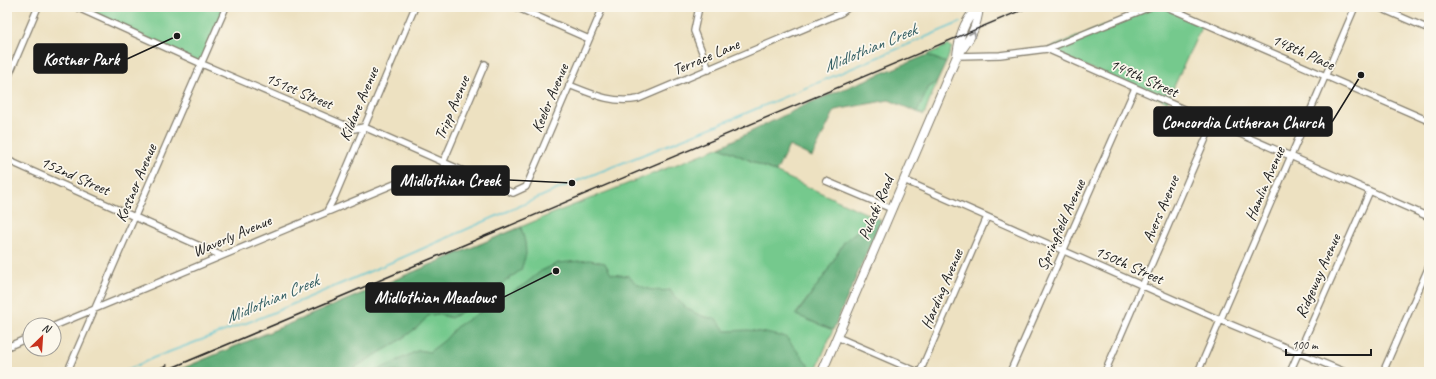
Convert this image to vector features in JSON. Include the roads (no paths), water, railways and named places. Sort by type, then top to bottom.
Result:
[{"type":"main road","name":"Pulaski Road","points":[[957,56],[970,41],[977,23],[978,7]]},
{"type":"main road","name":"Pulaski Road","points":[[822,372],[957,56],[960,35],[968,18],[978,7]]},
{"type":"street","points":[[7,80],[38,7]]},
{"type":"street","name":"151st Street","points":[[76,7],[202,64],[354,129],[364,127],[513,193]]},
{"type":"street","name":"Kostner Avenue","points":[[69,368],[136,217],[226,7]]},
{"type":"street","name":"Kildare Avenue","points":[[326,211],[335,196],[415,7]]},
{"type":"street","points":[[516,7],[589,39]]},
{"type":"street","name":"Keeler Avenue","points":[[513,193],[526,187],[603,7]]},
{"type":"street","points":[[699,7],[694,31],[709,70]]},
{"type":"street","name":"Terrace Lane","points":[[569,85],[600,97],[626,101],[638,99],[841,13],[849,7]]},
{"type":"street","points":[[957,56],[1000,55],[1047,49],[1150,7]]},
{"type":"street","name":"148th Place","points":[[1167,7],[1429,121]]},
{"type":"street","name":"Hamlin Avenue","points":[[1198,372],[1355,7]]},
{"type":"street","points":[[1378,7],[1429,30]]},
{"type":"street","name":"149th Street","points":[[1047,49],[1429,217]]},
{"type":"street","name":"Tripp Avenue","points":[[443,163],[485,64]]},
{"type":"street","name":"Springfield Avenue","points":[[1010,372],[1134,88]]},
{"type":"street","name":"Avers Avenue","points":[[1105,372],[1213,122]]},
{"type":"street","name":"152nd Street","points":[[7,160],[220,255]]},
{"type":"street","name":"Waverly Avenue","points":[[62,323],[220,255],[421,173]]},
{"type":"street","name":"150th Street","points":[[904,180],[1220,320],[1345,372]]},
{"type":"street","points":[[826,181],[892,209]]},
{"type":"street","name":"Ridgeway Avenue","points":[[1290,372],[1370,191]]},
{"type":"street","name":"Harding Avenue","points":[[919,372],[987,217]]},
{"type":"street","points":[[1383,372],[1429,266]]},
{"type":"street","points":[[837,337],[919,372]]},
{"type":"street","points":[[7,347],[22,340]]},
{"type":"waterway","name":"Midlothian Creek","points":[[123,372],[153,358],[265,316],[572,183],[725,122],[961,22]]},
{"type":"railway","points":[[162,372],[1029,7]]},
{"type":"railway","points":[[151,372],[167,365]]},
{"type":"place","name":"Kostner Park","points":[[177,36]]},
{"type":"place","name":"Concordia Lutheran Church","points":[[1361,75]]},
{"type":"place","name":"Midlothian Creek","points":[[572,183]]},
{"type":"place","name":"Midlothian Meadows","points":[[556,271]]}]
